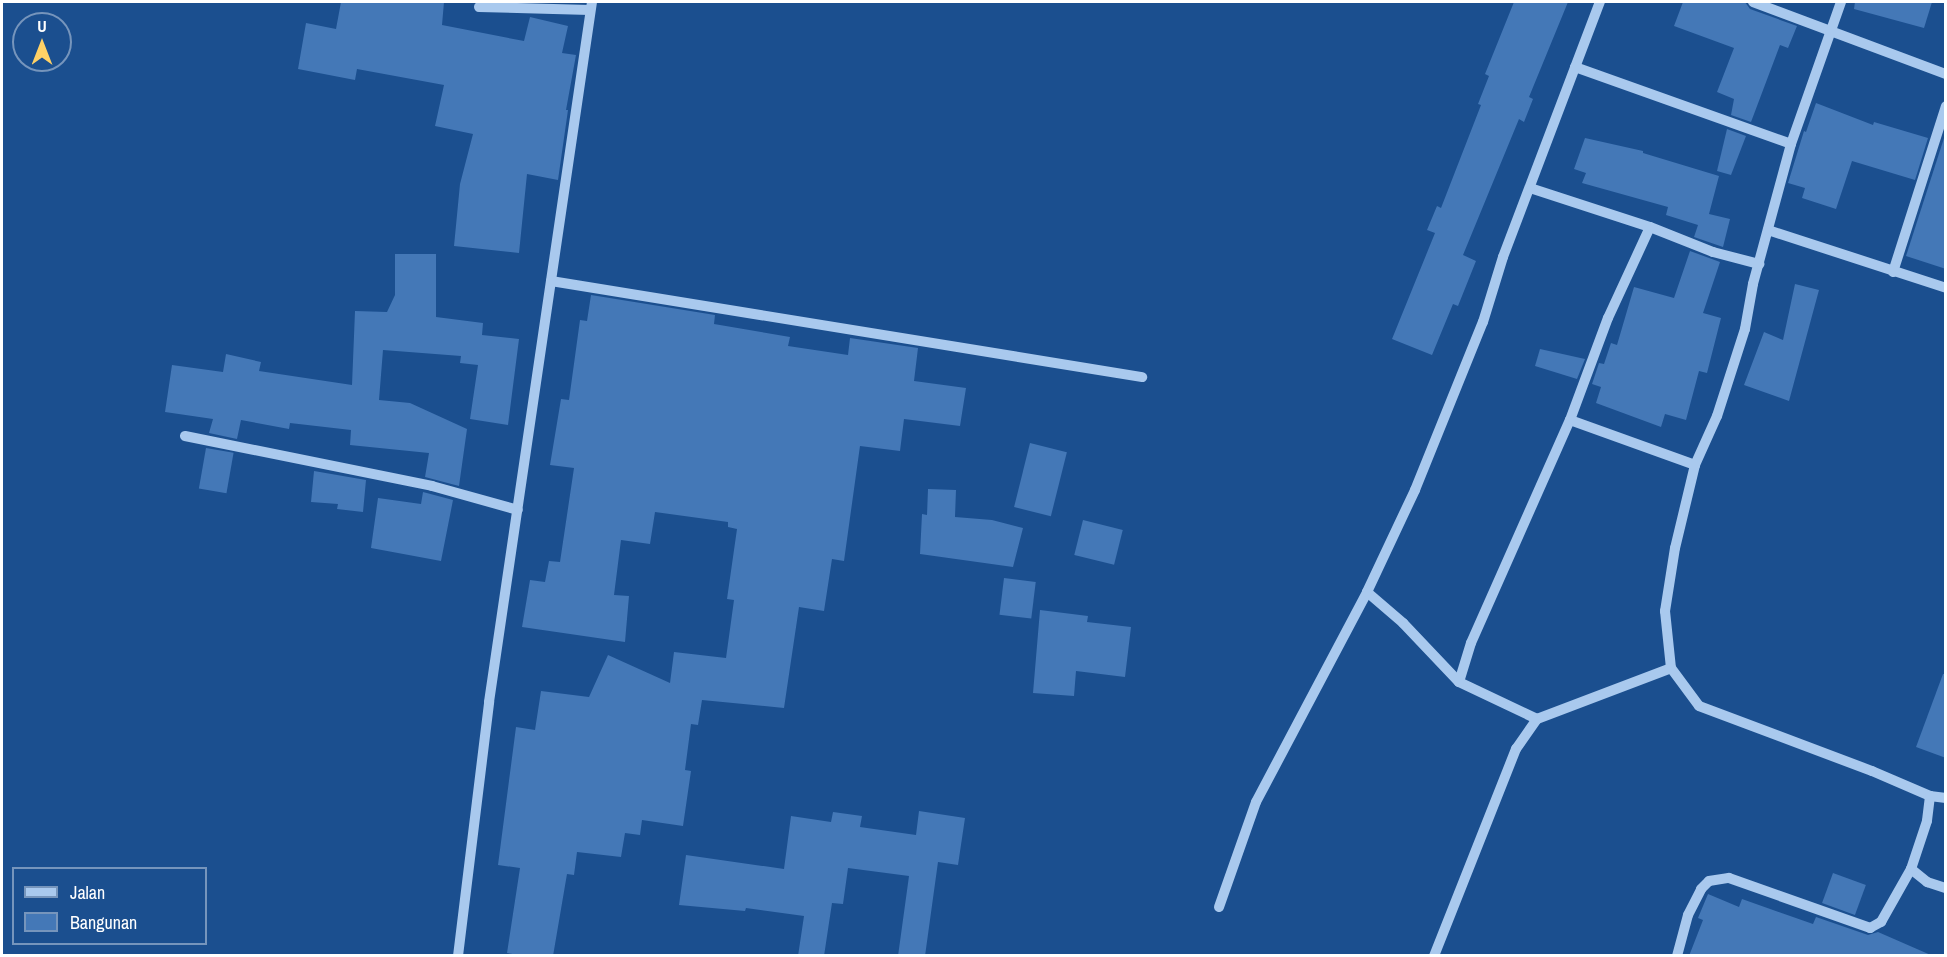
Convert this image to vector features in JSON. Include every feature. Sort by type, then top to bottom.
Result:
[{"type":"street","points":[[1219,907],[1256,802],[1367,592],[1420,479],[1483,322],[1503,257],[1600,2]]},
{"type":"street","points":[[1753,2],[1946,74]]},
{"type":"street","points":[[1842,2],[1791,144],[1759,264],[1742,340],[1717,416],[1695,465],[1675,548],[1665,611],[1671,668],[1700,706],[1872,771],[1930,796],[1946,798]]},
{"type":"street","points":[[458,956],[489,702],[591,6],[479,7]]},
{"type":"street","points":[[1575,67],[1791,144]]},
{"type":"street","points":[[1893,272],[1946,106]]},
{"type":"street","points":[[1530,188],[1650,227],[1713,252],[1759,264]]},
{"type":"street","points":[[1459,682],[1471,643],[1570,420],[1608,318],[1650,227]]},
{"type":"street","points":[[1768,230],[1946,288]]},
{"type":"street","points":[[551,281],[1142,377]]},
{"type":"street","points":[[1570,420],[1695,465]]},
{"type":"street","points":[[185,435],[432,486],[518,510]]},
{"type":"street","points":[[1367,592],[1403,623],[1459,682],[1537,719]]},
{"type":"street","points":[[1434,956],[1516,749],[1537,719],[1671,668]]},
{"type":"street","points":[[1677,956],[1688,915],[1701,889],[1709,881],[1729,878],[1870,928],[1881,922],[1911,869],[1927,821],[1930,796]]},
{"type":"street","points":[[1911,869],[1927,882],[1946,888]]},
{"type":"building","points":[[341,2],[444,2],[442,25],[524,41],[530,17],[568,26],[562,53],[576,55],[566,110],[568,110],[558,180],[527,174],[519,253],[454,246],[460,184],[473,134],[435,126],[444,85],[357,69],[355,80],[298,69],[306,23],[336,29]]},
{"type":"building","points":[[1514,2],[1568,2],[1529,97],[1533,99],[1524,122],[1519,119],[1463,255],[1476,261],[1458,306],[1453,304],[1432,355],[1392,339],[1435,233],[1427,230],[1437,206],[1441,208],[1481,105],[1478,104],[1489,76],[1485,74]]},
{"type":"building","points":[[1683,2],[1745,2],[1750,9],[1797,26],[1788,48],[1780,45],[1751,122],[1731,115],[1734,99],[1717,92],[1734,48],[1674,26]]},
{"type":"building","points":[[1855,2],[1932,2],[1924,28],[1854,9]]},
{"type":"building","points":[[1816,103],[1873,125],[1874,122],[1928,138],[1915,180],[1852,161],[1836,209],[1802,198],[1805,188],[1788,183],[1804,131],[1806,132]]},
{"type":"building","points":[[1727,129],[1746,136],[1731,175],[1717,171]]},
{"type":"building","points":[[1946,135],[1946,269],[1906,256]]},
{"type":"building","points":[[1585,138],[1643,151],[1643,153],[1719,176],[1709,214],[1730,219],[1723,247],[1694,237],[1698,225],[1666,215],[1668,207],[1582,183],[1586,173],[1574,169]]},
{"type":"building","points":[[1690,251],[1720,262],[1703,313],[1721,318],[1707,373],[1699,371],[1686,420],[1665,414],[1661,427],[1596,403],[1601,387],[1592,384],[1599,363],[1604,364],[1611,343],[1617,345],[1634,287],[1674,298]]},
{"type":"building","points":[[395,254],[436,254],[436,317],[483,323],[482,335],[519,339],[508,425],[470,419],[478,365],[460,363],[461,356],[383,350],[379,400],[410,403],[467,429],[459,486],[425,477],[429,453],[350,445],[351,430],[290,423],[289,429],[241,420],[237,439],[209,433],[213,419],[165,412],[172,365],[223,372],[226,354],[261,362],[259,371],[352,385],[355,311],[387,312],[395,295]]},
{"type":"building","points":[[1795,284],[1819,290],[1789,401],[1744,385],[1764,332],[1783,340]]},
{"type":"building","points":[[591,295],[715,315],[714,324],[790,337],[788,346],[848,355],[850,338],[918,348],[914,381],[966,388],[960,426],[904,419],[900,451],[860,446],[844,561],[832,559],[824,611],[799,607],[784,708],[702,700],[698,725],[691,724],[685,770],[691,771],[683,826],[642,820],[640,835],[625,833],[621,857],[577,852],[574,875],[567,874],[553,956],[525,956],[507,953],[520,868],[498,865],[516,727],[535,730],[541,691],[589,697],[608,655],[670,683],[674,652],[726,658],[734,600],[727,599],[737,529],[728,527],[728,522],[655,512],[650,544],[621,540],[614,595],[629,596],[625,642],[522,627],[530,580],[545,582],[549,561],[560,562],[574,468],[550,465],[561,399],[569,400],[580,320],[587,321]]},
{"type":"building","points":[[1540,349],[1585,359],[1577,379],[1535,366]]},
{"type":"building","points":[[1030,443],[1067,452],[1051,516],[1014,507]]},
{"type":"building","points":[[206,448],[234,453],[226,493],[199,488]]},
{"type":"building","points":[[314,471],[366,480],[363,512],[337,509],[338,504],[311,502]]},
{"type":"building","points":[[928,489],[956,490],[955,517],[992,520],[1023,528],[1013,567],[920,554],[922,514],[927,515]]},
{"type":"building","points":[[423,492],[453,500],[441,561],[371,548],[378,498],[421,504]]},
{"type":"building","points":[[1083,520],[1123,530],[1114,565],[1074,555]]},
{"type":"building","points":[[1004,578],[1036,582],[1031,619],[999,615]]},
{"type":"building","points":[[1040,610],[1088,616],[1087,622],[1131,627],[1125,677],[1076,671],[1074,696],[1033,693]]},
{"type":"building","points":[[1943,674],[1946,674],[1946,758],[1916,747]]},
{"type":"building","points":[[919,811],[965,818],[958,865],[938,862],[925,956],[898,956],[909,876],[848,868],[843,904],[832,903],[824,956],[798,956],[804,916],[746,908],[745,911],[679,905],[686,855],[784,869],[791,816],[831,822],[833,812],[862,816],[860,827],[916,835]]},
{"type":"building","points":[[1833,873],[1866,885],[1855,915],[1822,903]]},
{"type":"building","points":[[1708,894],[1739,907],[1742,899],[1813,924],[1816,917],[1868,935],[1878,932],[1933,956],[1689,956],[1703,920],[1698,918]]}]
